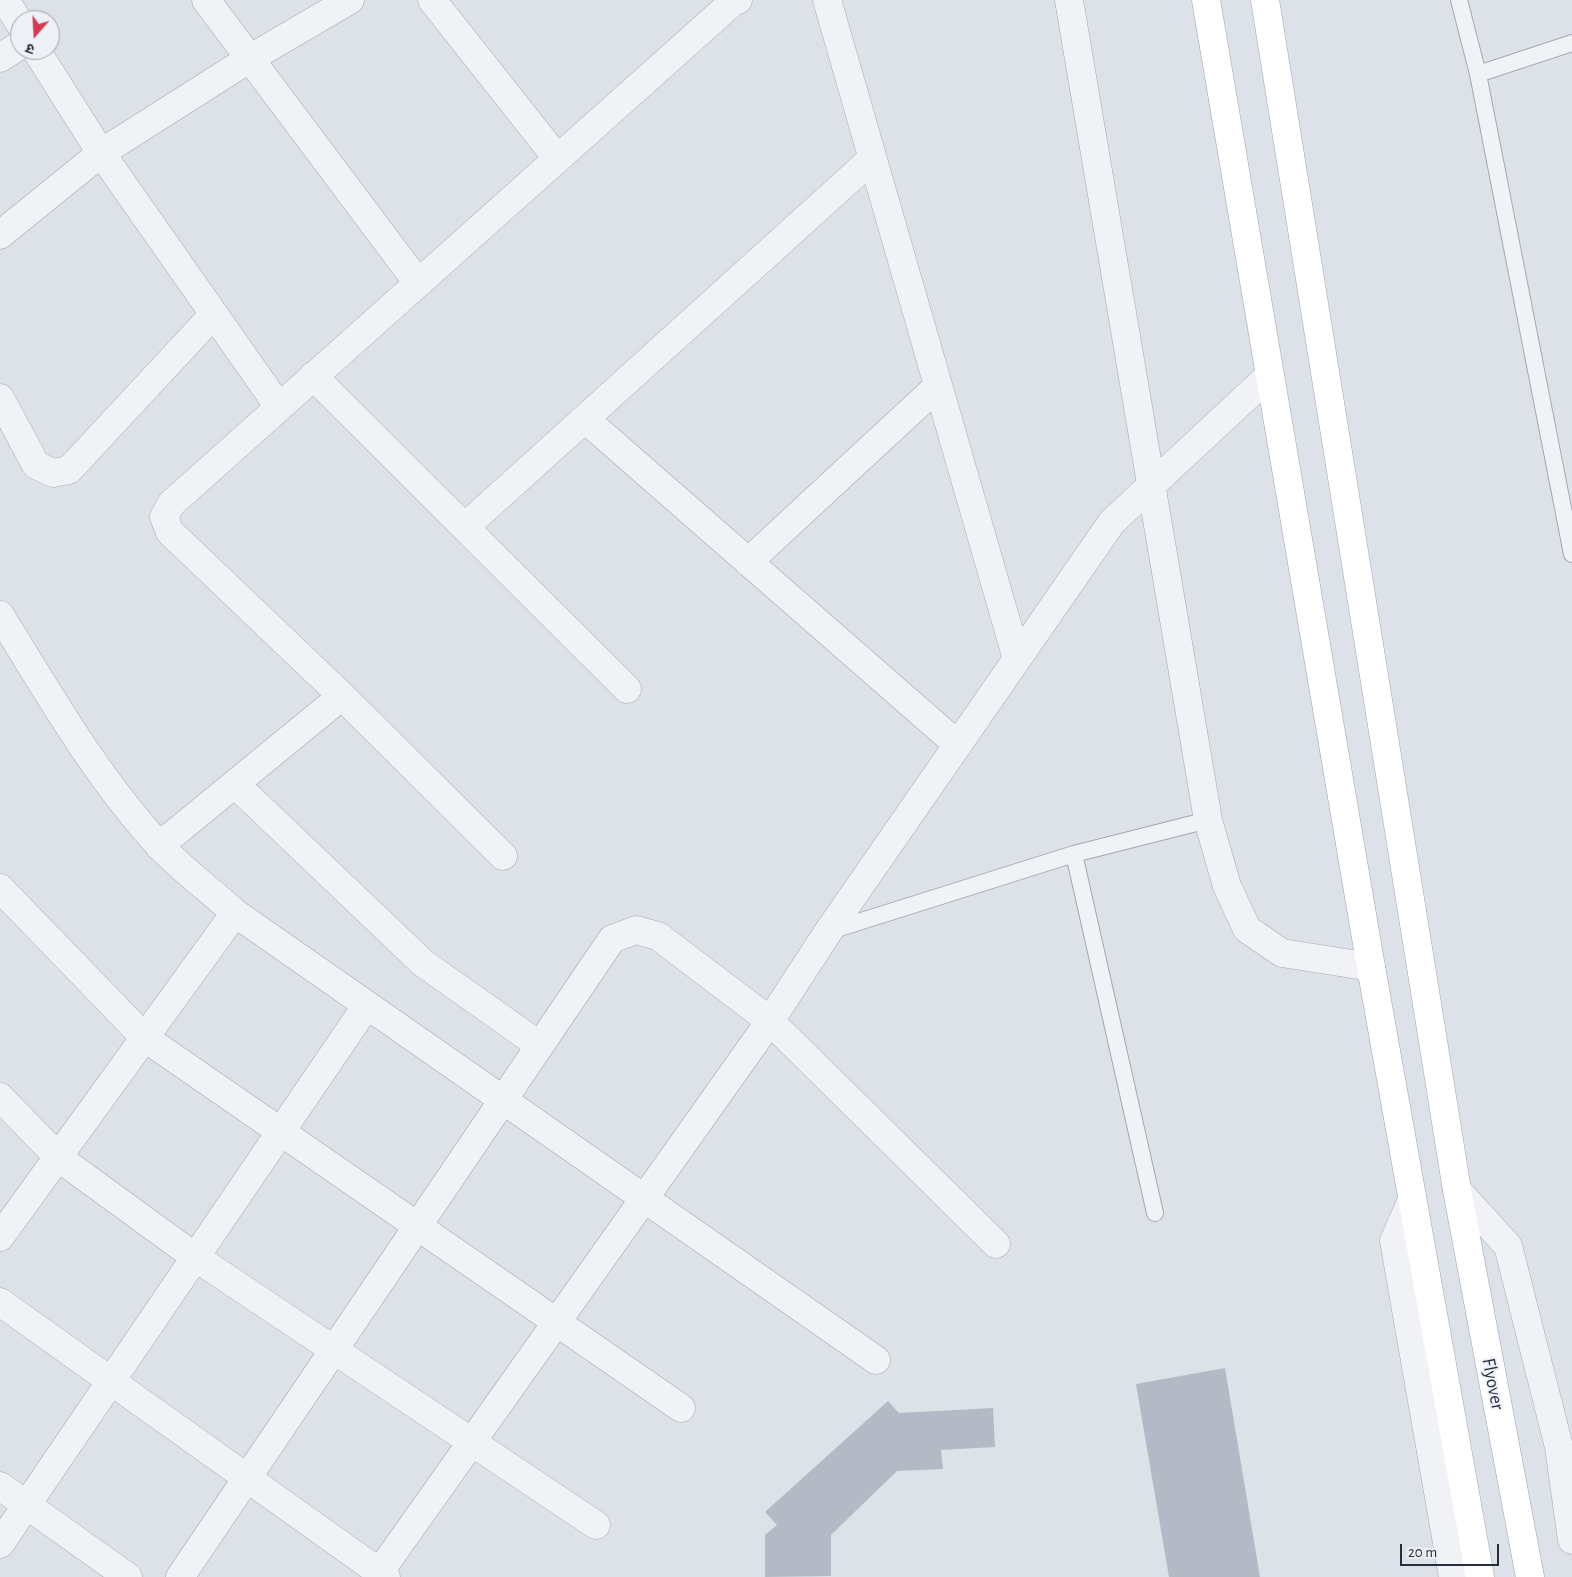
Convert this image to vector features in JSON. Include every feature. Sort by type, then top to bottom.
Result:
[{"type":"main road","points":[[1206,0],[1371,967],[1480,1577]]},
{"type":"main road","name":"Flyover","points":[[1265,0],[1457,1190],[1530,1577]]},
{"type":"street","points":[[206,0],[418,283]]},
{"type":"street","points":[[0,235],[101,153],[249,59],[350,0]]},
{"type":"street","points":[[432,0],[557,158]]},
{"type":"street","points":[[503,856],[342,696],[170,532],[164,517],[170,504],[734,0]]},
{"type":"street","points":[[827,0],[1017,659]]},
{"type":"street","points":[[1069,0],[1208,820],[1227,886],[1247,929],[1282,953],[1371,967]]},
{"type":"street","points":[[42,60],[101,153],[279,406]]},
{"type":"street","points":[[465,527],[872,159]]},
{"type":"street","points":[[0,398],[36,465],[54,473],[69,470],[214,314]]},
{"type":"street","points":[[0,1302],[112,1380],[380,1575],[643,1198],[770,1021],[828,932],[1112,522],[1270,375]]},
{"type":"street","points":[[313,376],[627,689]]},
{"type":"street","points":[[748,562],[938,386]]},
{"type":"street","points":[[585,418],[958,745]]},
{"type":"street","points":[[0,615],[72,731],[115,794],[159,846],[236,913],[876,1360]]},
{"type":"street","points":[[159,846],[342,696]]},
{"type":"street","points":[[235,784],[423,963],[539,1045]]},
{"type":"street","points":[[0,888],[145,1038],[681,1408]]},
{"type":"street","points":[[0,1237],[236,913]]},
{"type":"street","points":[[180,1577],[612,939],[636,930],[658,936],[770,1021],[996,1244]]},
{"type":"street","points":[[0,1544],[368,1005]]},
{"type":"street","points":[[0,1097],[59,1158],[195,1257],[596,1525]]},
{"type":"street","points":[[1457,1190],[1508,1246],[1559,1447],[1572,1540]]},
{"type":"street","points":[[1412,1200],[1394,1240],[1453,1577]]},
{"type":"street","points":[[0,1486],[128,1577]]},
{"type":"lane","points":[[1459,0],[1478,74],[1572,554]]},
{"type":"lane","points":[[1478,74],[1572,43]]},
{"type":"lane","points":[[828,932],[1074,854],[1208,820]]},
{"type":"lane","points":[[1074,854],[1155,1212]]},
{"type":"building","points":[[1225,1368],[1260,1577],[1169,1577],[1136,1384]]},
{"type":"building","points":[[888,1401],[899,1413],[993,1408],[995,1447],[941,1450],[943,1469],[897,1471],[831,1535],[831,1576],[765,1577],[765,1535],[777,1525],[765,1512]]}]
